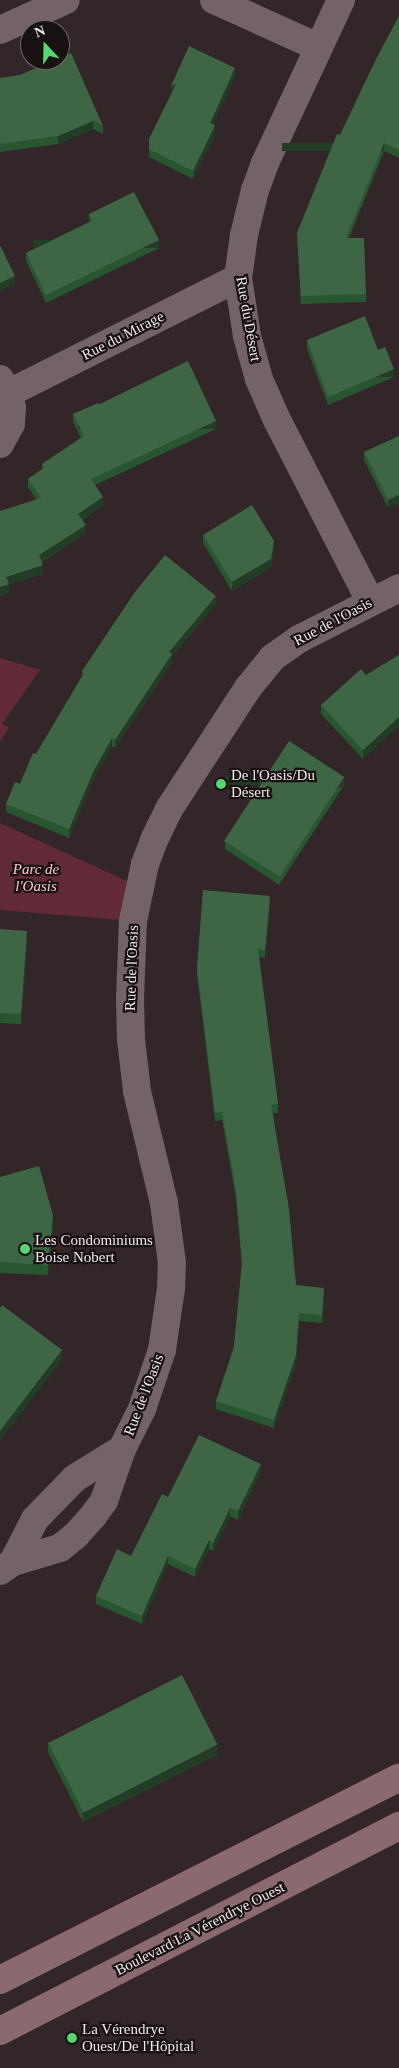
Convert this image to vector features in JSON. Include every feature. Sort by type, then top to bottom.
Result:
[{"type":"main road","points":[[0,1980],[399,1778]]},
{"type":"main road","name":"Boulevard La Vérendrye Ouest","points":[[0,2031],[399,1826]]},
{"type":"street","points":[[0,30],[66,0]]},
{"type":"street","points":[[214,0],[318,47]]},
{"type":"street","name":"Rue du Désert","points":[[341,0],[318,47],[255,190],[244,236],[238,278],[248,336],[259,379],[276,418],[370,601]]},
{"type":"street","name":"Rue du Mirage","points":[[0,444],[11,424],[12,408],[4,386],[238,278]]},
{"type":"street","name":"Rue de l'Oasis","points":[[7,1567],[60,1548],[76,1535],[104,1501],[122,1449],[142,1409],[162,1350],[171,1288],[172,1262],[164,1203],[137,1091],[131,1039],[132,921],[145,864],[154,840],[169,809],[260,670],[286,647],[370,601],[399,588]]},
{"type":"street","name":"Rue de l'Oasis","points":[[7,1567],[35,1519],[75,1478],[122,1449]]},
{"type":"green space","points":[[0,658],[40,670],[2,724],[9,727],[0,742]]},
{"type":"green space","name":"Parc de l'Oasis","points":[[0,823],[140,887],[133,921],[0,910]]},
{"type":"building","points":[[399,16],[399,150],[384,143],[346,238],[364,238],[366,294],[301,296],[297,233],[337,134],[340,135],[376,59]]},
{"type":"building","points":[[189,46],[235,68],[210,123],[215,125],[193,171],[149,149],[149,139],[176,84],[171,86]]},
{"type":"building","points":[[70,53],[103,126],[93,121],[58,136],[0,144],[0,78],[20,75],[32,70],[70,70]]},
{"type":"building","points":[[134,192],[159,240],[46,295],[26,253],[92,221],[89,214]]},
{"type":"building","points":[[0,245],[15,276],[0,283]]},
{"type":"building","points":[[365,316],[378,350],[385,347],[394,369],[328,397],[307,340]]},
{"type":"building","points":[[188,361],[216,421],[91,479],[103,497],[78,514],[86,525],[39,555],[43,565],[6,577],[9,584],[0,587],[0,511],[41,498],[28,479],[44,468],[42,464],[84,436],[73,414],[98,403],[100,404]]},
{"type":"building","points":[[399,436],[399,495],[388,500],[364,452]]},
{"type":"building","points":[[252,505],[274,541],[271,559],[232,582],[203,535]]},
{"type":"building","points":[[165,555],[216,596],[169,652],[172,654],[115,740],[112,738],[93,772],[69,829],[6,804],[15,782],[20,784],[33,753],[36,754],[84,673],[82,671],[135,592]]},
{"type":"building","points":[[399,655],[399,717],[363,750],[321,705],[361,669],[366,675]]},
{"type":"building","points":[[289,741],[344,777],[280,877],[224,841]]},
{"type":"building","points":[[203,890],[270,896],[265,950],[258,949],[278,1104],[271,1105],[289,1209],[296,1285],[324,1288],[322,1315],[299,1313],[296,1355],[274,1420],[216,1401],[234,1347],[242,1262],[236,1190],[222,1112],[215,1113],[197,967]]},
{"type":"building","points":[[0,929],[27,931],[21,1014],[0,1013]]},
{"type":"building","name":"Les Condominiums Boise Nobert","points":[[39,1166],[53,1215],[48,1265],[0,1262],[0,1177]]},
{"type":"building","points":[[2,1305],[62,1350],[0,1431],[0,1308]]},
{"type":"building","points":[[199,1435],[261,1464],[238,1511],[230,1508],[213,1543],[209,1540],[195,1569],[168,1556],[142,1616],[96,1596],[117,1549],[131,1556],[162,1494],[168,1497]]},
{"type":"building","points":[[182,1675],[217,1744],[84,1813],[48,1743]]},
{"type":"place","name":"De l'Oasis/Du Désert","points":[[221,784]]},
{"type":"place","name":"Les Condominiums Boise Nobert","points":[[25,1249]]},
{"type":"place","name":"La Vérendrye Ouest/De l'Hôpital","points":[[72,2038]]}]
